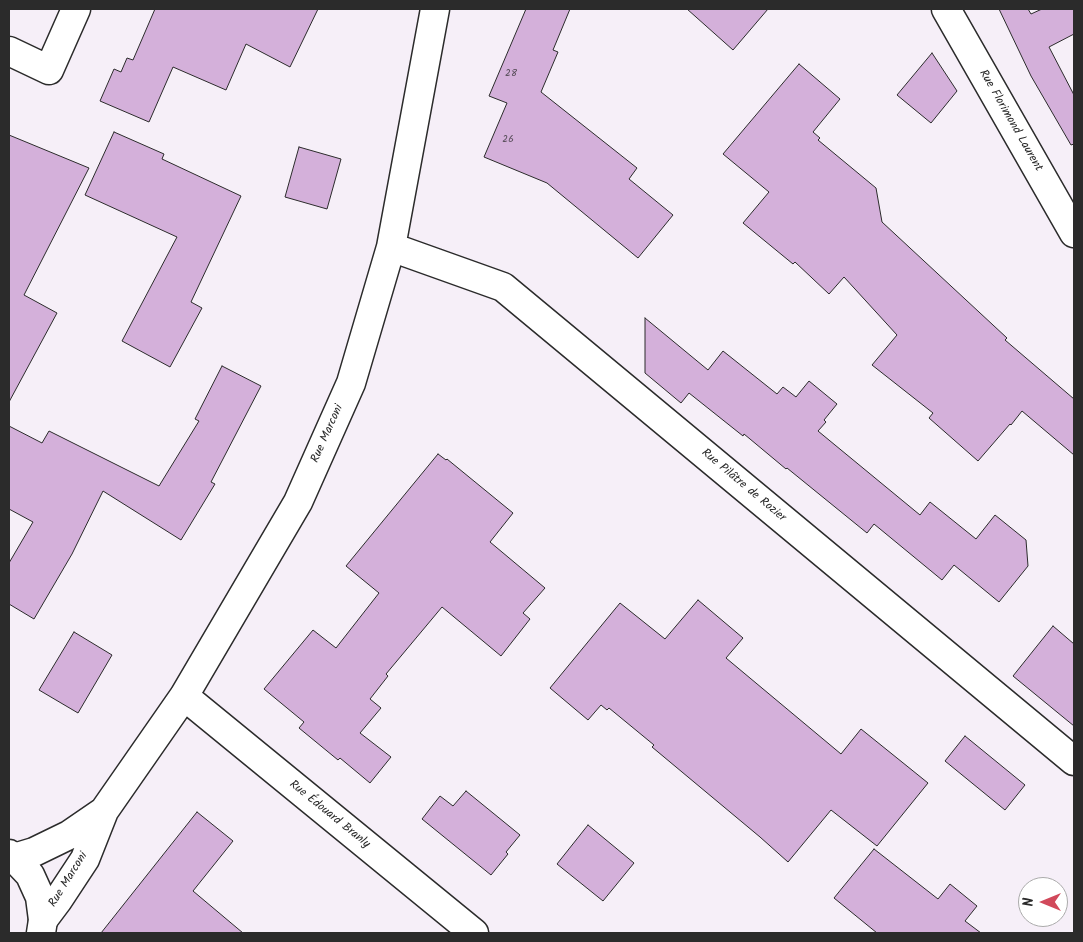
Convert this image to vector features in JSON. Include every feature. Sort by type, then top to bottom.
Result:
[{"type":"street","points":[[9,51],[49,70],[76,9]]},
{"type":"street","name":"Rue Marconi","points":[[42,926],[85,858],[104,812],[184,696],[298,502],[350,383],[391,247],[435,9]]},
{"type":"street","name":"Rue Florimond Laurent","points":[[946,9],[1074,233]]},
{"type":"street","name":"Rue Pilâtre de Rozier","points":[[391,247],[503,287],[1074,761]]},
{"type":"street","name":"Rue Édouard Branly","points":[[184,696],[474,933]]},
{"type":"street","name":"Rue Marconi","points":[[12,856],[34,852],[69,835],[104,812]]},
{"type":"street","points":[[12,856],[30,875],[40,897],[42,926]]},
{"type":"building","points":[[155,9],[318,9],[290,67],[246,44],[226,90],[173,67],[149,122],[100,101],[114,69],[121,72],[127,58],[133,60]]},
{"type":"building","points":[[526,9],[570,9],[553,50],[558,52],[541,92],[637,168],[629,179],[673,215],[638,258],[547,183],[484,157],[507,103],[489,96]]},
{"type":"building","points":[[687,9],[768,9],[733,50]]},
{"type":"building","points":[[999,9],[1028,9],[1031,14],[1042,9],[1074,9],[1074,34],[1049,47],[1074,95],[1074,144],[1071,145],[1031,76]]},
{"type":"building","points":[[932,53],[957,91],[931,123],[897,95]]},
{"type":"building","points":[[799,64],[840,99],[813,132],[820,138],[818,140],[876,188],[882,222],[1007,338],[1005,340],[1074,399],[1074,455],[1022,411],[978,461],[929,418],[933,413],[872,365],[897,335],[844,277],[829,294],[795,262],[793,264],[743,223],[769,192],[723,154]]},
{"type":"building","points":[[114,132],[164,154],[162,159],[241,196],[191,302],[202,308],[170,367],[122,341],[177,237],[85,195]]},
{"type":"building","points":[[9,135],[89,168],[24,295],[57,313],[9,402]]},
{"type":"building","points":[[299,147],[341,159],[327,209],[285,197]]},
{"type":"building","points":[[645,318],[708,370],[723,351],[777,394],[783,387],[796,397],[809,381],[837,404],[818,431],[920,515],[930,502],[976,539],[995,515],[1026,540],[1028,566],[999,602],[954,565],[942,580],[874,524],[867,533],[744,434],[743,436],[689,393],[681,403],[645,373]]},
{"type":"building","points":[[222,366],[261,386],[211,482],[215,484],[181,540],[103,491],[72,554],[34,619],[9,604],[9,563],[33,522],[9,509],[9,426],[42,443],[49,431],[159,486],[199,421],[195,419]]},
{"type":"building","points":[[438,454],[447,459],[513,513],[490,542],[545,588],[523,613],[530,619],[501,656],[442,607],[386,674],[388,676],[370,699],[381,708],[360,733],[391,757],[370,783],[299,728],[304,722],[264,689],[313,630],[336,648],[379,593],[346,566]]},
{"type":"building","points":[[698,600],[743,638],[726,658],[841,754],[861,729],[928,783],[877,846],[831,810],[788,862],[652,747],[654,745],[609,708],[607,710],[601,705],[588,720],[550,688],[620,603],[665,639]]},
{"type":"building","points":[[1053,626],[1074,644],[1074,726],[1013,676]]},
{"type":"building","points":[[74,632],[112,655],[78,713],[39,690]]},
{"type":"building","points":[[965,736],[1025,785],[1005,810],[945,761]]},
{"type":"building","points":[[466,791],[520,835],[491,875],[422,819],[440,796],[453,806]]},
{"type":"building","points":[[197,812],[233,841],[193,891],[243,933],[101,933]]},
{"type":"building","points":[[588,825],[634,863],[603,901],[557,864]]},
{"type":"building","points":[[874,849],[938,899],[950,884],[977,906],[965,921],[981,933],[877,933],[834,898]]}]
